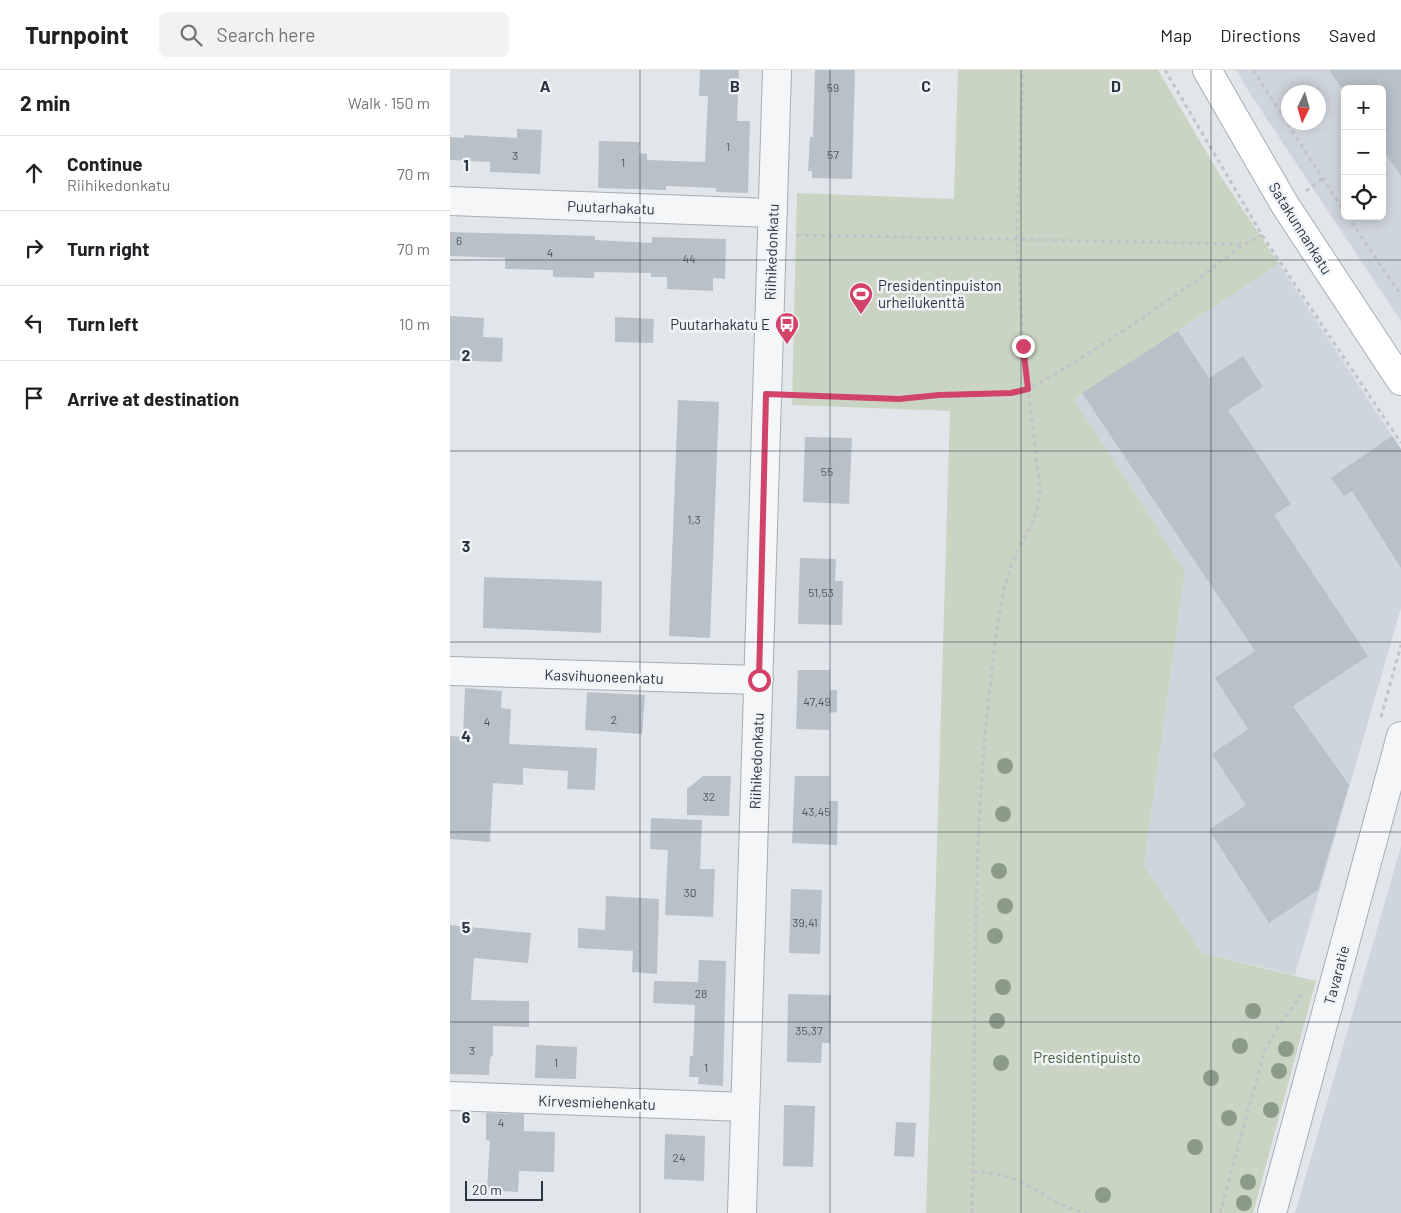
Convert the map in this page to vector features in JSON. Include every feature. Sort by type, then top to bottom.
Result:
[{"type":"main road","name":"Satakunnankatu","points":[[1207,70],[1285,205],[1401,381]]},
{"type":"street","name":"Riihikedonkatu","points":[[742,1213],[777,70]]},
{"type":"street","name":"Puutarhakatu","points":[[450,201],[772,224]]},
{"type":"street","name":"Kasvihuoneenkatu","points":[[450,671],[759,680]]},
{"type":"street","name":"Tavaratie","points":[[1272,1213],[1391,728]]},
{"type":"street","name":"Kirvesmiehenkatu","points":[[450,1096],[745,1107]]},
{"type":"path","points":[[972,1213],[981,770],[1001,601],[1011,567],[1033,525],[1039,506],[1038,465],[1028,389],[1017,239],[1023,70]]},
{"type":"path","points":[[1165,70],[1262,234],[1401,443]]},
{"type":"path","points":[[1254,70],[1341,207]]},
{"type":"path","points":[[1350,220],[1401,295]]},
{"type":"path","points":[[772,224],[1017,239],[1242,244]]},
{"type":"path","points":[[766,394],[899,399],[939,395],[1011,393],[1028,389],[1120,333],[1218,265],[1242,244],[1262,234]]},
{"type":"path","points":[[1391,728],[1401,645]]},
{"type":"path","points":[[1220,1213],[1264,1052],[1278,1026],[1304,991]]},
{"type":"path","points":[[973,1172],[1001,1174],[1020,1181],[1056,1204],[1087,1213]]},
{"type":"shaded area","points":[[1236,70],[1401,70],[1401,321],[1249,92]]},
{"type":"shaded area","points":[[1279,264],[1401,449],[1401,608],[1295,975],[1202,953],[1144,865],[1185,571],[1074,399]]},
{"type":"shaded area","points":[[1401,846],[1401,1213],[1295,1213]]},
{"type":"green space","name":"Presidentipuisto","points":[[958,70],[1158,70],[1220,175],[1279,264],[1074,399],[1185,571],[1144,865],[1202,953],[1316,981],[1253,1213],[926,1213],[950,411],[792,405],[797,193],[954,199]]},
{"type":"building","points":[[700,70],[739,70],[737,121],[750,121],[748,193],[716,192],[716,188],[666,186],[666,190],[598,188],[599,141],[640,142],[639,153],[647,154],[647,160],[705,162],[708,96],[699,96]]},
{"type":"building","points":[[815,70],[855,70],[852,179],[812,178],[812,171],[808,171],[810,137],[813,137]]},
{"type":"building","points":[[1329,70],[1401,70],[1401,176],[1386,155],[1386,85],[1341,85],[1341,87]]},
{"type":"building","points":[[517,129],[542,130],[540,174],[490,172],[490,162],[450,160],[450,137],[464,138],[464,135],[517,138]]},
{"type":"building","points":[[450,232],[595,236],[595,240],[652,243],[652,237],[726,239],[725,279],[713,278],[713,291],[667,289],[667,277],[651,277],[651,273],[594,272],[594,278],[553,277],[553,270],[505,269],[505,258],[450,256]]},
{"type":"building","points":[[450,316],[484,318],[483,337],[503,338],[502,362],[450,360]]},
{"type":"building","points":[[615,317],[654,319],[653,343],[615,342]]},
{"type":"building","points":[[1178,331],[1209,378],[1243,356],[1263,387],[1228,410],[1291,504],[1274,515],[1368,656],[1293,706],[1349,785],[1318,890],[1269,923],[1209,830],[1246,805],[1212,754],[1248,729],[1215,678],[1255,651],[1082,393]]},
{"type":"building","points":[[678,400],[719,402],[710,638],[669,636]]},
{"type":"building","points":[[1392,436],[1401,449],[1401,568],[1352,491],[1344,496],[1331,478]]},
{"type":"building","points":[[805,437],[852,438],[849,504],[803,502]]},
{"type":"building","points":[[800,558],[836,559],[835,581],[843,581],[842,625],[798,624]]},
{"type":"building","points":[[484,577],[602,581],[601,633],[483,628]]},
{"type":"building","points":[[798,670],[830,670],[830,690],[837,690],[837,712],[829,713],[829,730],[796,729]]},
{"type":"building","points":[[465,688],[502,691],[501,708],[511,709],[509,744],[597,748],[595,790],[567,789],[568,771],[523,768],[523,785],[493,783],[490,842],[450,839],[450,736],[463,737]]},
{"type":"building","points":[[587,692],[645,695],[642,734],[585,730]]},
{"type":"building","points":[[703,776],[731,776],[729,816],[687,815],[687,789]]},
{"type":"building","points":[[795,776],[829,776],[829,801],[838,801],[837,845],[792,843]]},
{"type":"building","points":[[651,818],[702,820],[700,869],[715,869],[713,917],[665,915],[668,850],[650,849]]},
{"type":"building","points":[[791,889],[822,890],[820,954],[789,953]]},
{"type":"building","points":[[606,896],[659,899],[657,974],[632,972],[633,951],[578,948],[578,928],[605,930]]},
{"type":"building","points":[[450,925],[531,933],[528,963],[474,958],[471,1000],[529,1001],[529,1027],[493,1026],[493,1055],[490,1058],[489,1075],[450,1074]]},
{"type":"building","points":[[699,960],[726,961],[723,1086],[698,1084],[699,1077],[689,1077],[690,1056],[693,1056],[695,1005],[653,1003],[654,981],[698,982]]},
{"type":"building","points":[[788,994],[831,995],[830,1043],[822,1043],[821,1063],[787,1062]]},
{"type":"building","points":[[536,1045],[577,1047],[576,1079],[535,1078]]},
{"type":"building","points":[[784,1105],[815,1106],[813,1167],[783,1166]]},
{"type":"building","points":[[486,1113],[524,1114],[524,1131],[555,1132],[554,1172],[519,1171],[518,1192],[487,1190],[490,1141],[486,1140]]},
{"type":"building","points":[[896,1122],[916,1123],[914,1157],[894,1156]]},
{"type":"building","points":[[665,1134],[705,1136],[704,1181],[664,1179]]},
{"type":"place","name":"Presidentinpuiston urheilukenttä","points":[[861,315]]},
{"type":"place","name":"Puutarhakatu E","points":[[787,345]]},
{"type":"route","points":[[759,680],[766,394],[899,399],[939,395],[1011,393],[1028,389],[1023,346]]}]
